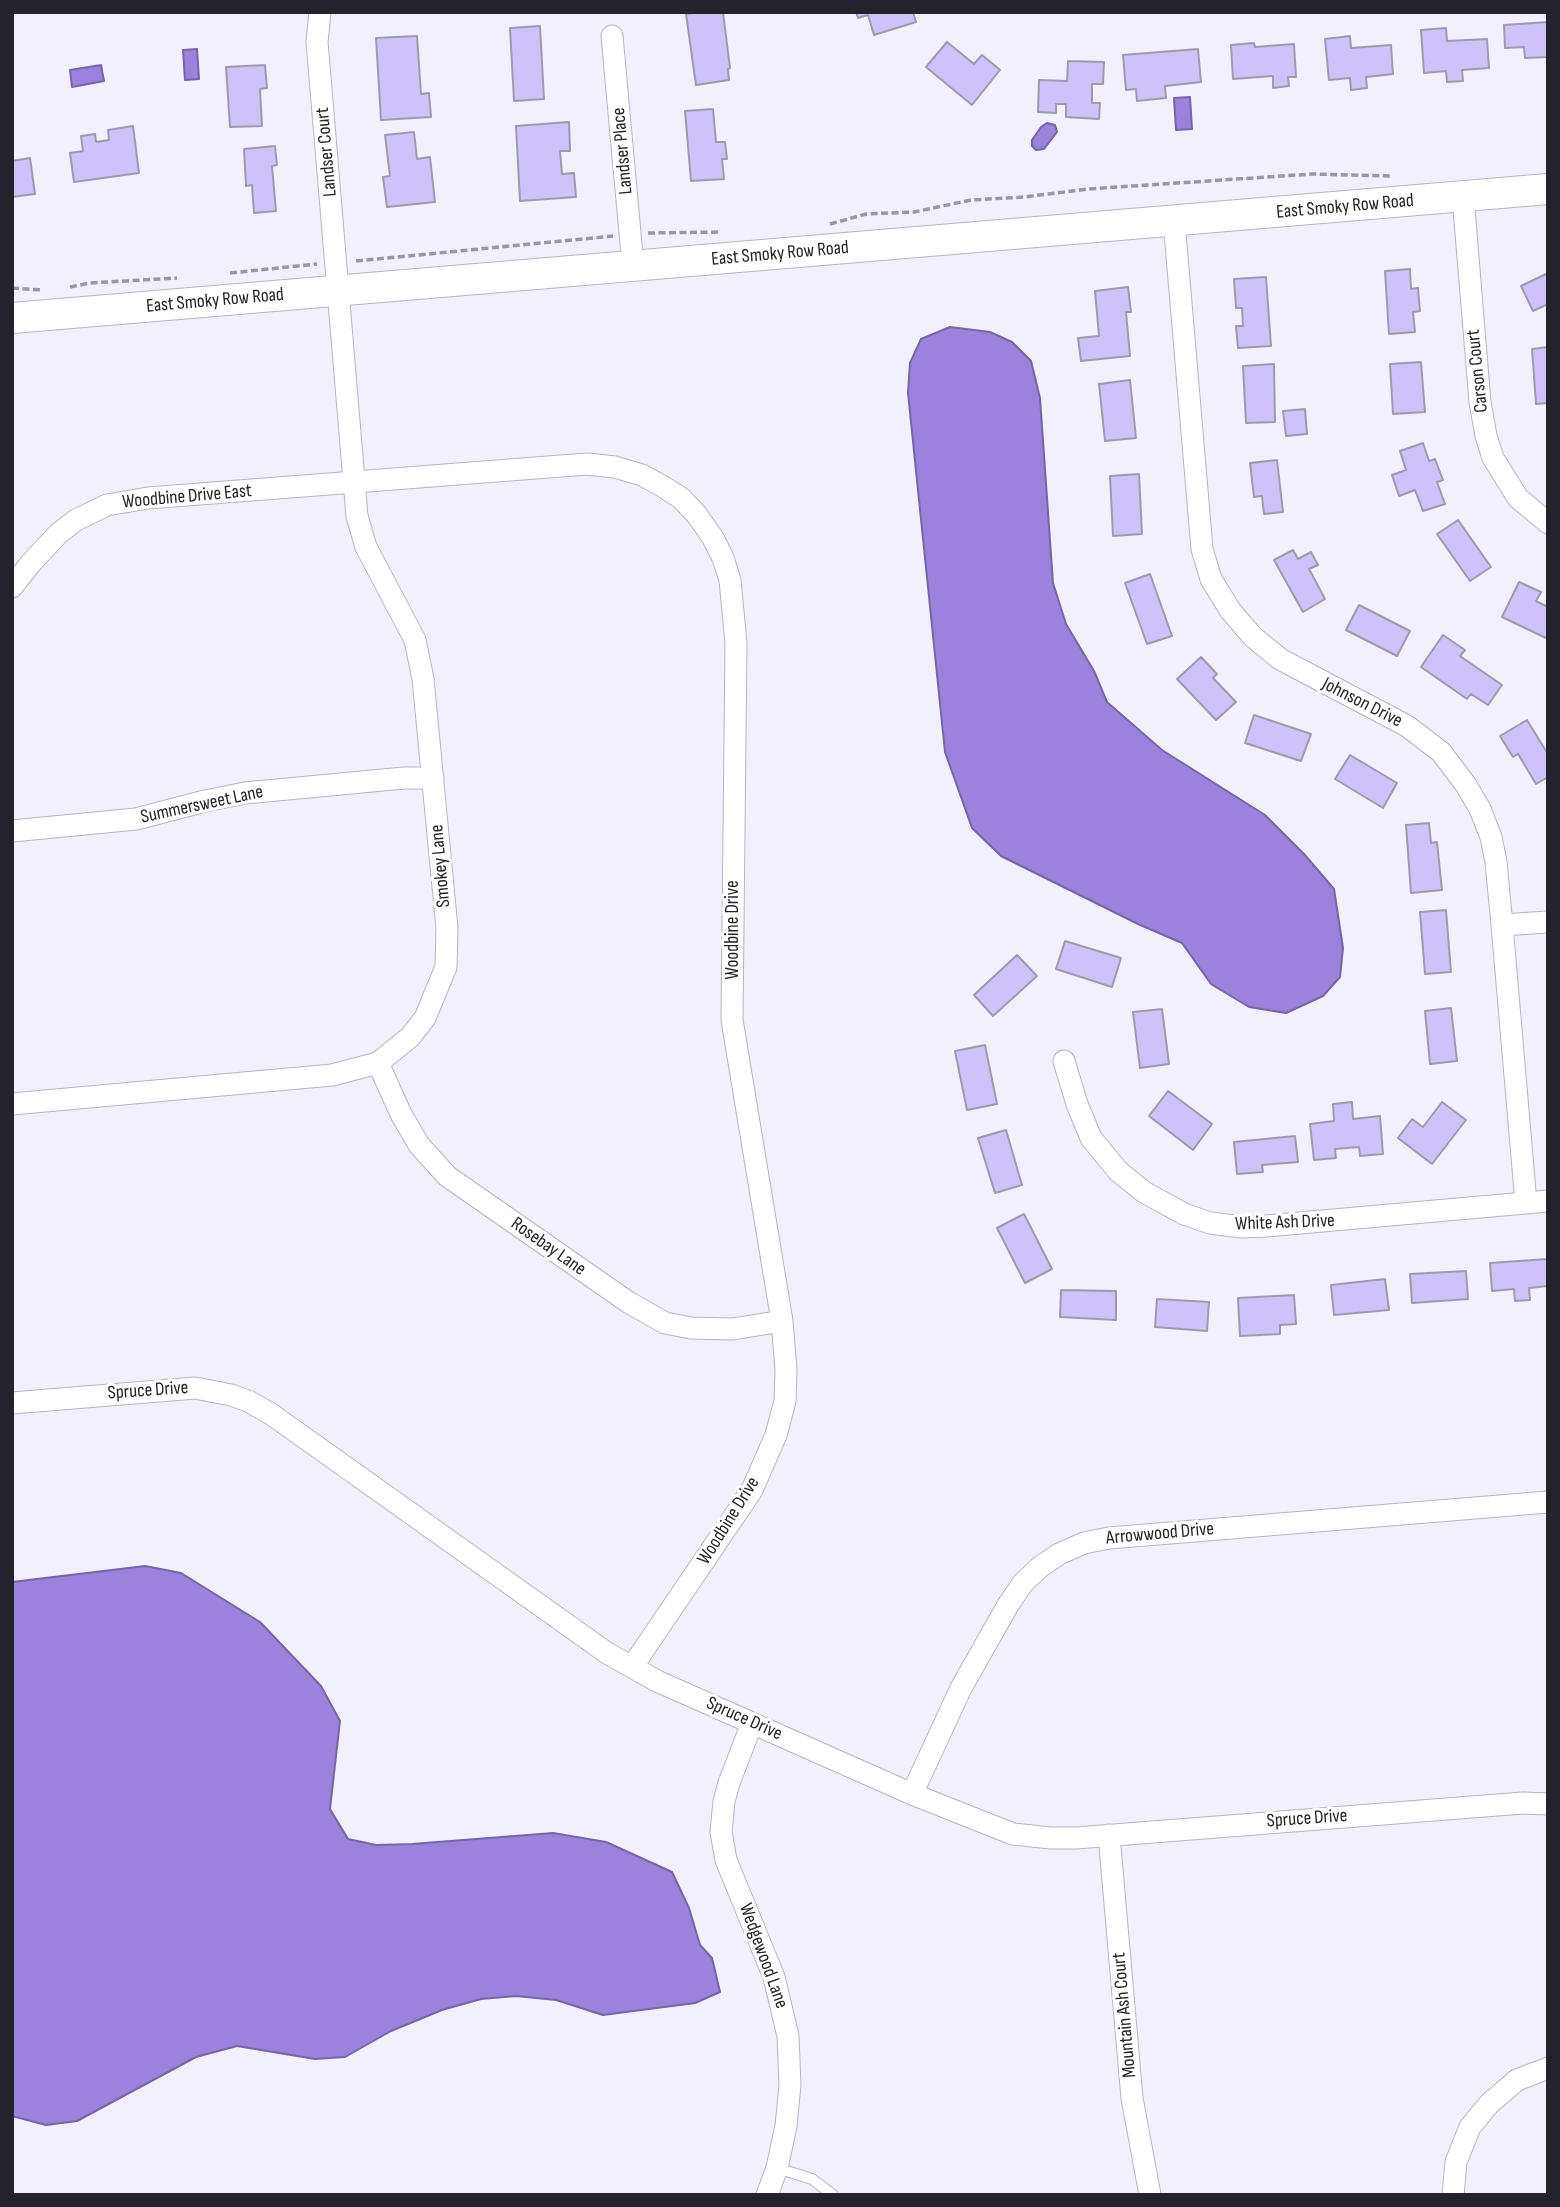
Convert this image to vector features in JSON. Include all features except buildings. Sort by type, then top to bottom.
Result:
[{"type":"street","name":"Landser Court","points":[[320,12],[317,42],[337,277]]},
{"type":"street","name":"Landser Place","points":[[612,36],[633,266]]},
{"type":"street","name":"East Smoky Row Road","points":[[12,318],[337,277],[633,266],[1548,189]]},
{"type":"street","name":"Carson Court","points":[[1464,197],[1480,402],[1486,436],[1493,458],[1518,498],[1548,523]]},
{"type":"street","name":"Johnson Drive","points":[[1174,221],[1202,548],[1211,579],[1230,610],[1253,637],[1280,659],[1407,726],[1441,752],[1480,809],[1491,837],[1496,862],[1537,1202]]},
{"type":"street","name":"Smokey Lane","points":[[12,1104],[332,1075],[378,1063],[410,1037],[425,1018],[446,967],[447,928],[423,679],[415,640],[366,547],[357,516],[337,277]]},
{"type":"street","name":"Woodbine Drive","points":[[353,482],[587,464],[615,467],[642,475],[681,498],[697,514],[713,538],[730,580],[736,643],[732,1020],[782,1321],[786,1370],[785,1401],[776,1435],[752,1490],[632,1667]]},
{"type":"street","name":"Woodbine Drive East","points":[[12,587],[58,534],[76,520],[107,505],[148,498],[353,482]]},
{"type":"street","name":"Summersweet Lane","points":[[12,831],[135,819],[245,793],[433,778]]},
{"type":"street","points":[[1502,925],[1548,922]]},
{"type":"street","name":"White Ash Drive","points":[[1065,1061],[1077,1104],[1091,1138],[1118,1171],[1144,1192],[1184,1214],[1210,1223],[1242,1227],[1266,1226],[1537,1202]]},
{"type":"street","name":"Rosebay Lane","points":[[378,1063],[401,1114],[419,1145],[447,1176],[628,1303],[665,1323],[691,1328],[733,1329],[782,1321]]},
{"type":"street","name":"Spruce Drive","points":[[12,1403],[195,1388],[247,1401],[271,1414],[583,1638],[632,1667],[657,1681],[912,1794],[1013,1834],[1051,1838],[1109,1835],[1523,1803],[1548,1804]]},
{"type":"street","name":"Arrowwood Drive","points":[[912,1794],[961,1688],[1008,1605],[1023,1583],[1059,1554],[1084,1543],[1109,1538],[1548,1502]]},
{"type":"street","name":"Wedgewood Lane","points":[[752,1723],[729,1783],[721,1832],[726,1860],[777,1987],[788,2036],[789,2106],[777,2168],[767,2195]]},
{"type":"street","name":"Mountain Ash Court","points":[[1109,1835],[1132,2098],[1150,2195]]},
{"type":"street","points":[[1453,2195],[1456,2162],[1470,2127],[1489,2104],[1517,2080],[1548,2068]]},
{"type":"lane","points":[[777,2168],[812,2179],[833,2195]]},
{"type":"path","points":[[823,226],[866,214],[914,212],[971,200],[1088,189],[1312,174],[1396,176]]},
{"type":"path","points":[[646,233],[725,232]]},
{"type":"path","points":[[227,274],[337,277],[615,236]]},
{"type":"path","points":[[67,288],[90,283],[189,277]]},
{"type":"path","points":[[12,288],[49,291]]},
{"type":"shaded area","points":[[197,49],[199,79],[185,80],[183,50]]},
{"type":"shaded area","points":[[101,65],[104,81],[72,87],[70,70]]},
{"type":"shaded area","points":[[1190,97],[1192,129],[1176,130],[1174,98]]},
{"type":"shaded area","points":[[1047,123],[1055,125],[1057,132],[1044,149],[1036,150],[1032,146],[1032,140]]},
{"type":"shaded area","points":[[950,327],[990,332],[1012,342],[1031,361],[1040,398],[1053,583],[1066,624],[1094,671],[1107,702],[1162,750],[1265,815],[1334,889],[1343,948],[1340,977],[1323,996],[1286,1013],[1249,1007],[1211,984],[1182,943],[1001,856],[972,828],[945,752],[908,393],[910,363],[921,339]]},
{"type":"shaded area","points":[[145,1566],[181,1573],[260,1622],[321,1686],[340,1721],[330,1809],[348,1839],[376,1845],[412,1844],[553,1833],[606,1842],[672,1872],[689,1908],[700,1945],[712,1958],[720,1992],[695,2003],[603,2015],[556,2000],[516,1996],[481,1999],[442,2010],[391,2031],[345,2057],[315,2059],[237,2046],[196,2057],[77,2121],[46,2125],[12,2116],[12,1582]]}]
